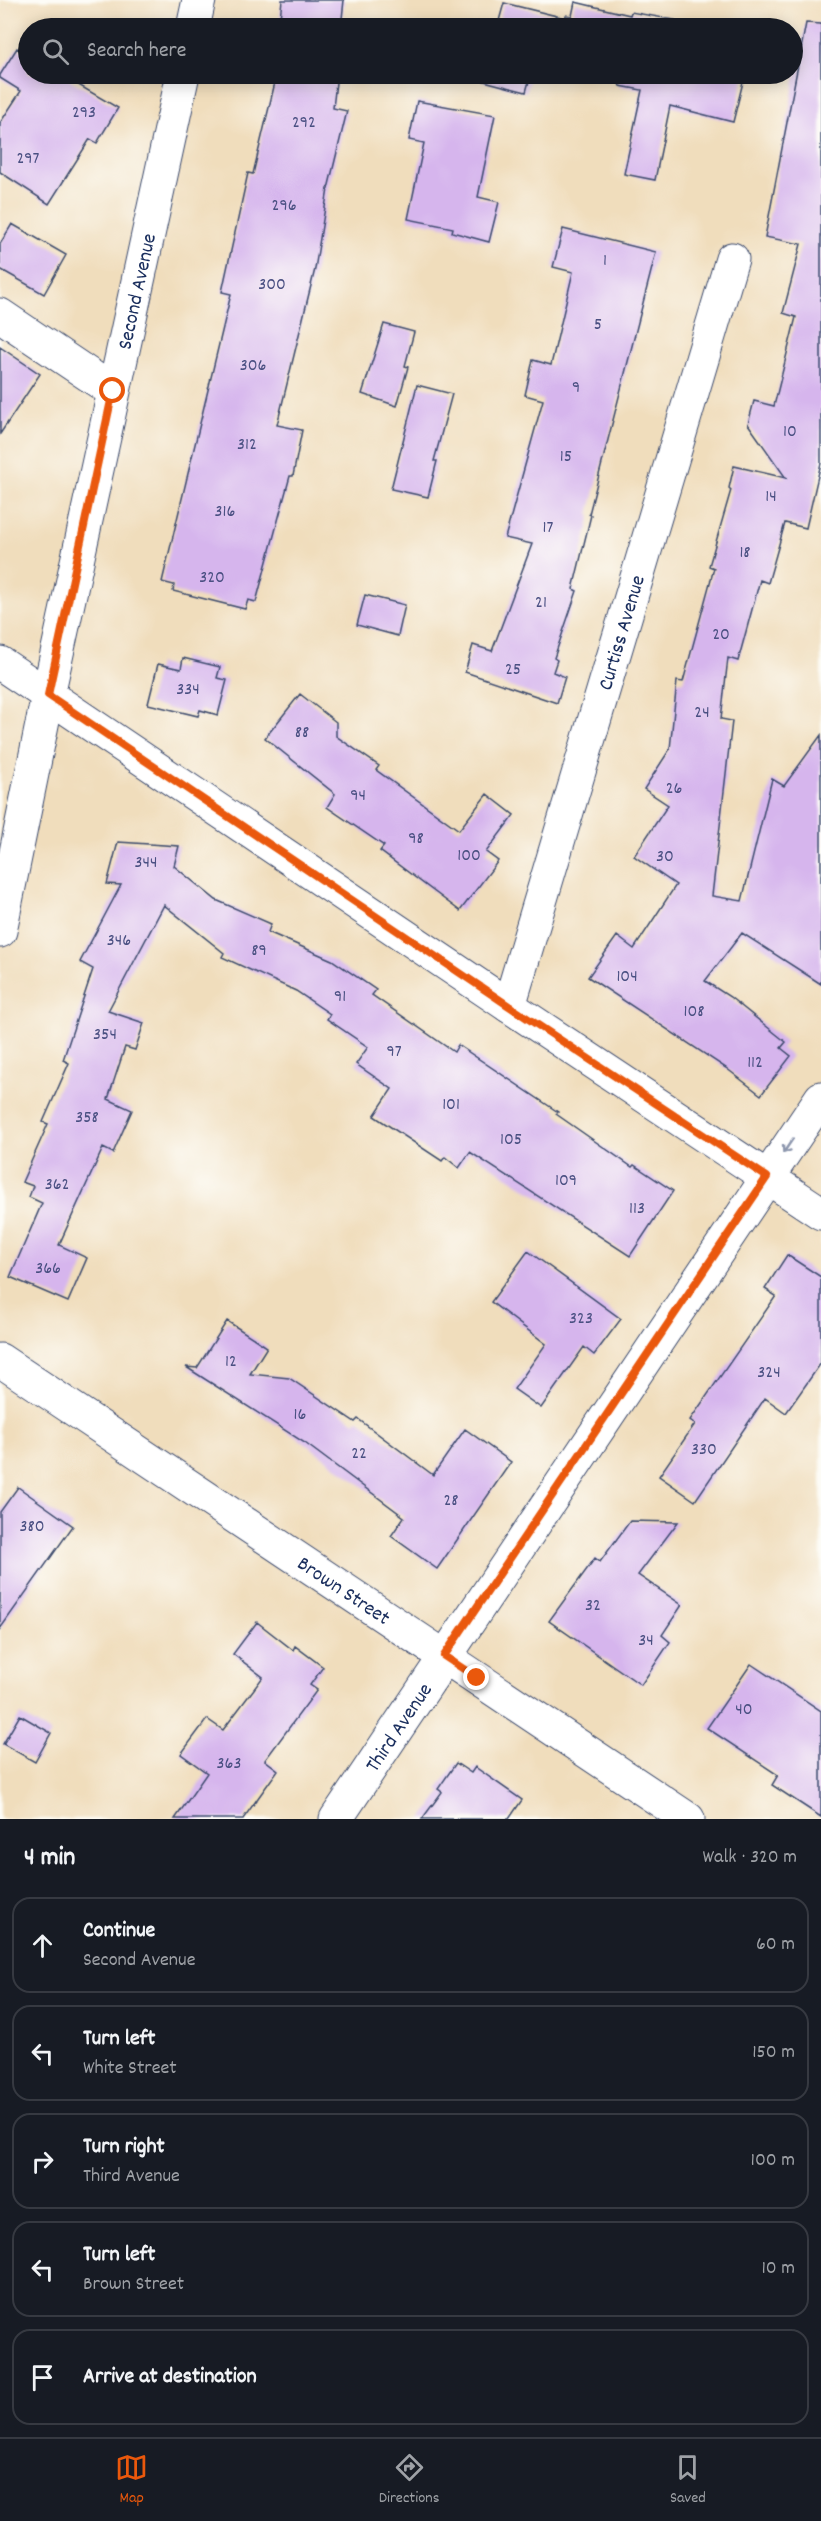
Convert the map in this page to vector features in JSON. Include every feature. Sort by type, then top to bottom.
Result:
[{"type":"street","points":[[195,18],[199,0]]},
{"type":"street","name":"Second Avenue","points":[[0,931],[48,695],[181,84]]},
{"type":"street","name":"Curtiss Avenue","points":[[509,1006],[732,259]]},
{"type":"street","points":[[0,315],[113,391]]},
{"type":"street","points":[[0,663],[821,1213]]},
{"type":"street","name":"Third Avenue","points":[[336,1819],[821,1098]]},
{"type":"street","name":"Brown Street","points":[[0,1360],[688,1819]]},
{"type":"building","points":[[282,0],[344,0],[342,18],[280,18]]},
{"type":"building","points":[[575,2],[630,15],[631,12],[664,18],[565,18],[566,15],[572,16]]},
{"type":"building","points":[[504,3],[565,18],[500,18]]},
{"type":"building","points":[[806,23],[821,24],[821,463],[806,528],[785,523],[768,583],[760,580],[738,661],[728,658],[721,719],[732,721],[712,896],[742,901],[772,779],[784,786],[821,735],[821,984],[742,933],[705,981],[730,997],[786,1042],[781,1048],[791,1056],[761,1095],[726,1068],[588,977],[617,936],[634,949],[676,885],[634,856],[668,805],[644,789],[670,749],[677,681],[683,682],[714,568],[709,566],[731,490],[729,488],[734,466],[786,478],[748,424],[754,401],[774,406],[796,317],[783,313],[801,244],[765,237],[794,84],[803,84],[803,39]]},
{"type":"building","points":[[17,48],[18,84],[77,84],[118,108],[97,143],[90,139],[49,204],[0,172],[0,123],[21,91],[0,78]]},
{"type":"building","points":[[275,84],[336,84],[333,108],[347,111],[328,189],[315,269],[277,425],[302,430],[293,476],[290,476],[256,602],[248,600],[245,609],[173,591],[174,585],[162,582],[231,294],[222,292],[248,173],[253,174]]},
{"type":"building","points":[[495,84],[528,84],[526,92]]},
{"type":"building","points":[[619,84],[742,84],[733,122],[670,106],[655,180],[624,174],[642,90]]},
{"type":"building","points":[[417,101],[495,115],[478,197],[499,202],[489,242],[452,232],[453,228],[408,219],[424,143],[409,140]]},
{"type":"building","points":[[12,224],[66,255],[44,294],[0,269],[0,244]]},
{"type":"building","points":[[563,229],[656,252],[589,514],[591,515],[573,589],[577,591],[554,658],[557,660],[553,672],[565,677],[557,703],[465,672],[473,645],[492,651],[532,544],[505,538],[543,400],[525,395],[533,360],[551,365],[573,272],[553,267]]},
{"type":"building","points":[[384,324],[414,332],[405,366],[408,367],[397,406],[362,394]]},
{"type":"building","points":[[0,347],[40,374],[0,434]]},
{"type":"building","points":[[417,385],[452,394],[434,461],[437,461],[428,497],[391,489]]},
{"type":"building","points":[[365,595],[405,605],[398,636],[357,625]]},
{"type":"building","points":[[183,658],[220,667],[217,678],[227,680],[218,715],[200,710],[198,716],[148,704],[158,664],[181,669]]},
{"type":"building","points":[[300,694],[336,722],[336,736],[379,766],[376,770],[459,830],[487,794],[514,815],[486,852],[498,861],[460,911],[380,851],[384,846],[327,807],[335,794],[265,738]]},
{"type":"building","points":[[118,842],[179,846],[174,866],[216,900],[271,924],[268,932],[332,960],[376,990],[372,995],[454,1052],[458,1045],[558,1112],[556,1114],[632,1167],[634,1165],[673,1191],[630,1256],[470,1152],[459,1168],[445,1157],[442,1161],[374,1116],[392,1089],[356,1064],[368,1047],[327,1019],[330,1014],[296,991],[222,957],[224,953],[164,905],[108,1011],[144,1023],[135,1050],[125,1047],[108,1099],[132,1110],[113,1153],[103,1148],[59,1245],[87,1258],[68,1302],[10,1277],[42,1203],[29,1197],[33,1186],[22,1182],[48,1124],[43,1122],[69,1063],[63,1060],[93,969],[80,962],[121,885],[107,884]]},
{"type":"building","points":[[528,1251],[621,1319],[594,1355],[584,1347],[541,1408],[514,1389],[546,1344],[491,1302]]},
{"type":"building","points":[[787,1255],[821,1277],[821,1363],[786,1413],[765,1398],[695,1501],[659,1476],[695,1424],[690,1420],[776,1296],[765,1289]]},
{"type":"building","points":[[227,1321],[267,1347],[250,1374],[289,1378],[355,1422],[358,1419],[433,1475],[465,1429],[511,1462],[437,1569],[391,1536],[404,1517],[305,1443],[186,1367],[197,1368]]},
{"type":"building","points":[[18,1487],[73,1526],[0,1629],[0,1512]]},
{"type":"building","points":[[630,1521],[678,1522],[638,1575],[682,1605],[662,1635],[670,1642],[641,1685],[549,1621],[595,1558],[600,1562]]},
{"type":"building","points":[[257,1622],[293,1650],[295,1646],[323,1667],[310,1685],[317,1690],[265,1760],[278,1770],[243,1819],[175,1819],[207,1773],[181,1754],[207,1719],[223,1730],[263,1677],[233,1654]]},
{"type":"building","points":[[751,1664],[821,1711],[821,1817],[772,1785],[778,1775],[707,1728]]},
{"type":"building","points":[[20,1715],[51,1733],[35,1762],[3,1744]]},
{"type":"building","points":[[456,1763],[471,1773],[475,1767],[522,1800],[509,1819],[422,1819],[442,1792],[438,1789]]},
{"type":"route","points":[[113,391],[48,695],[767,1177],[444,1656],[477,1678]]}]
